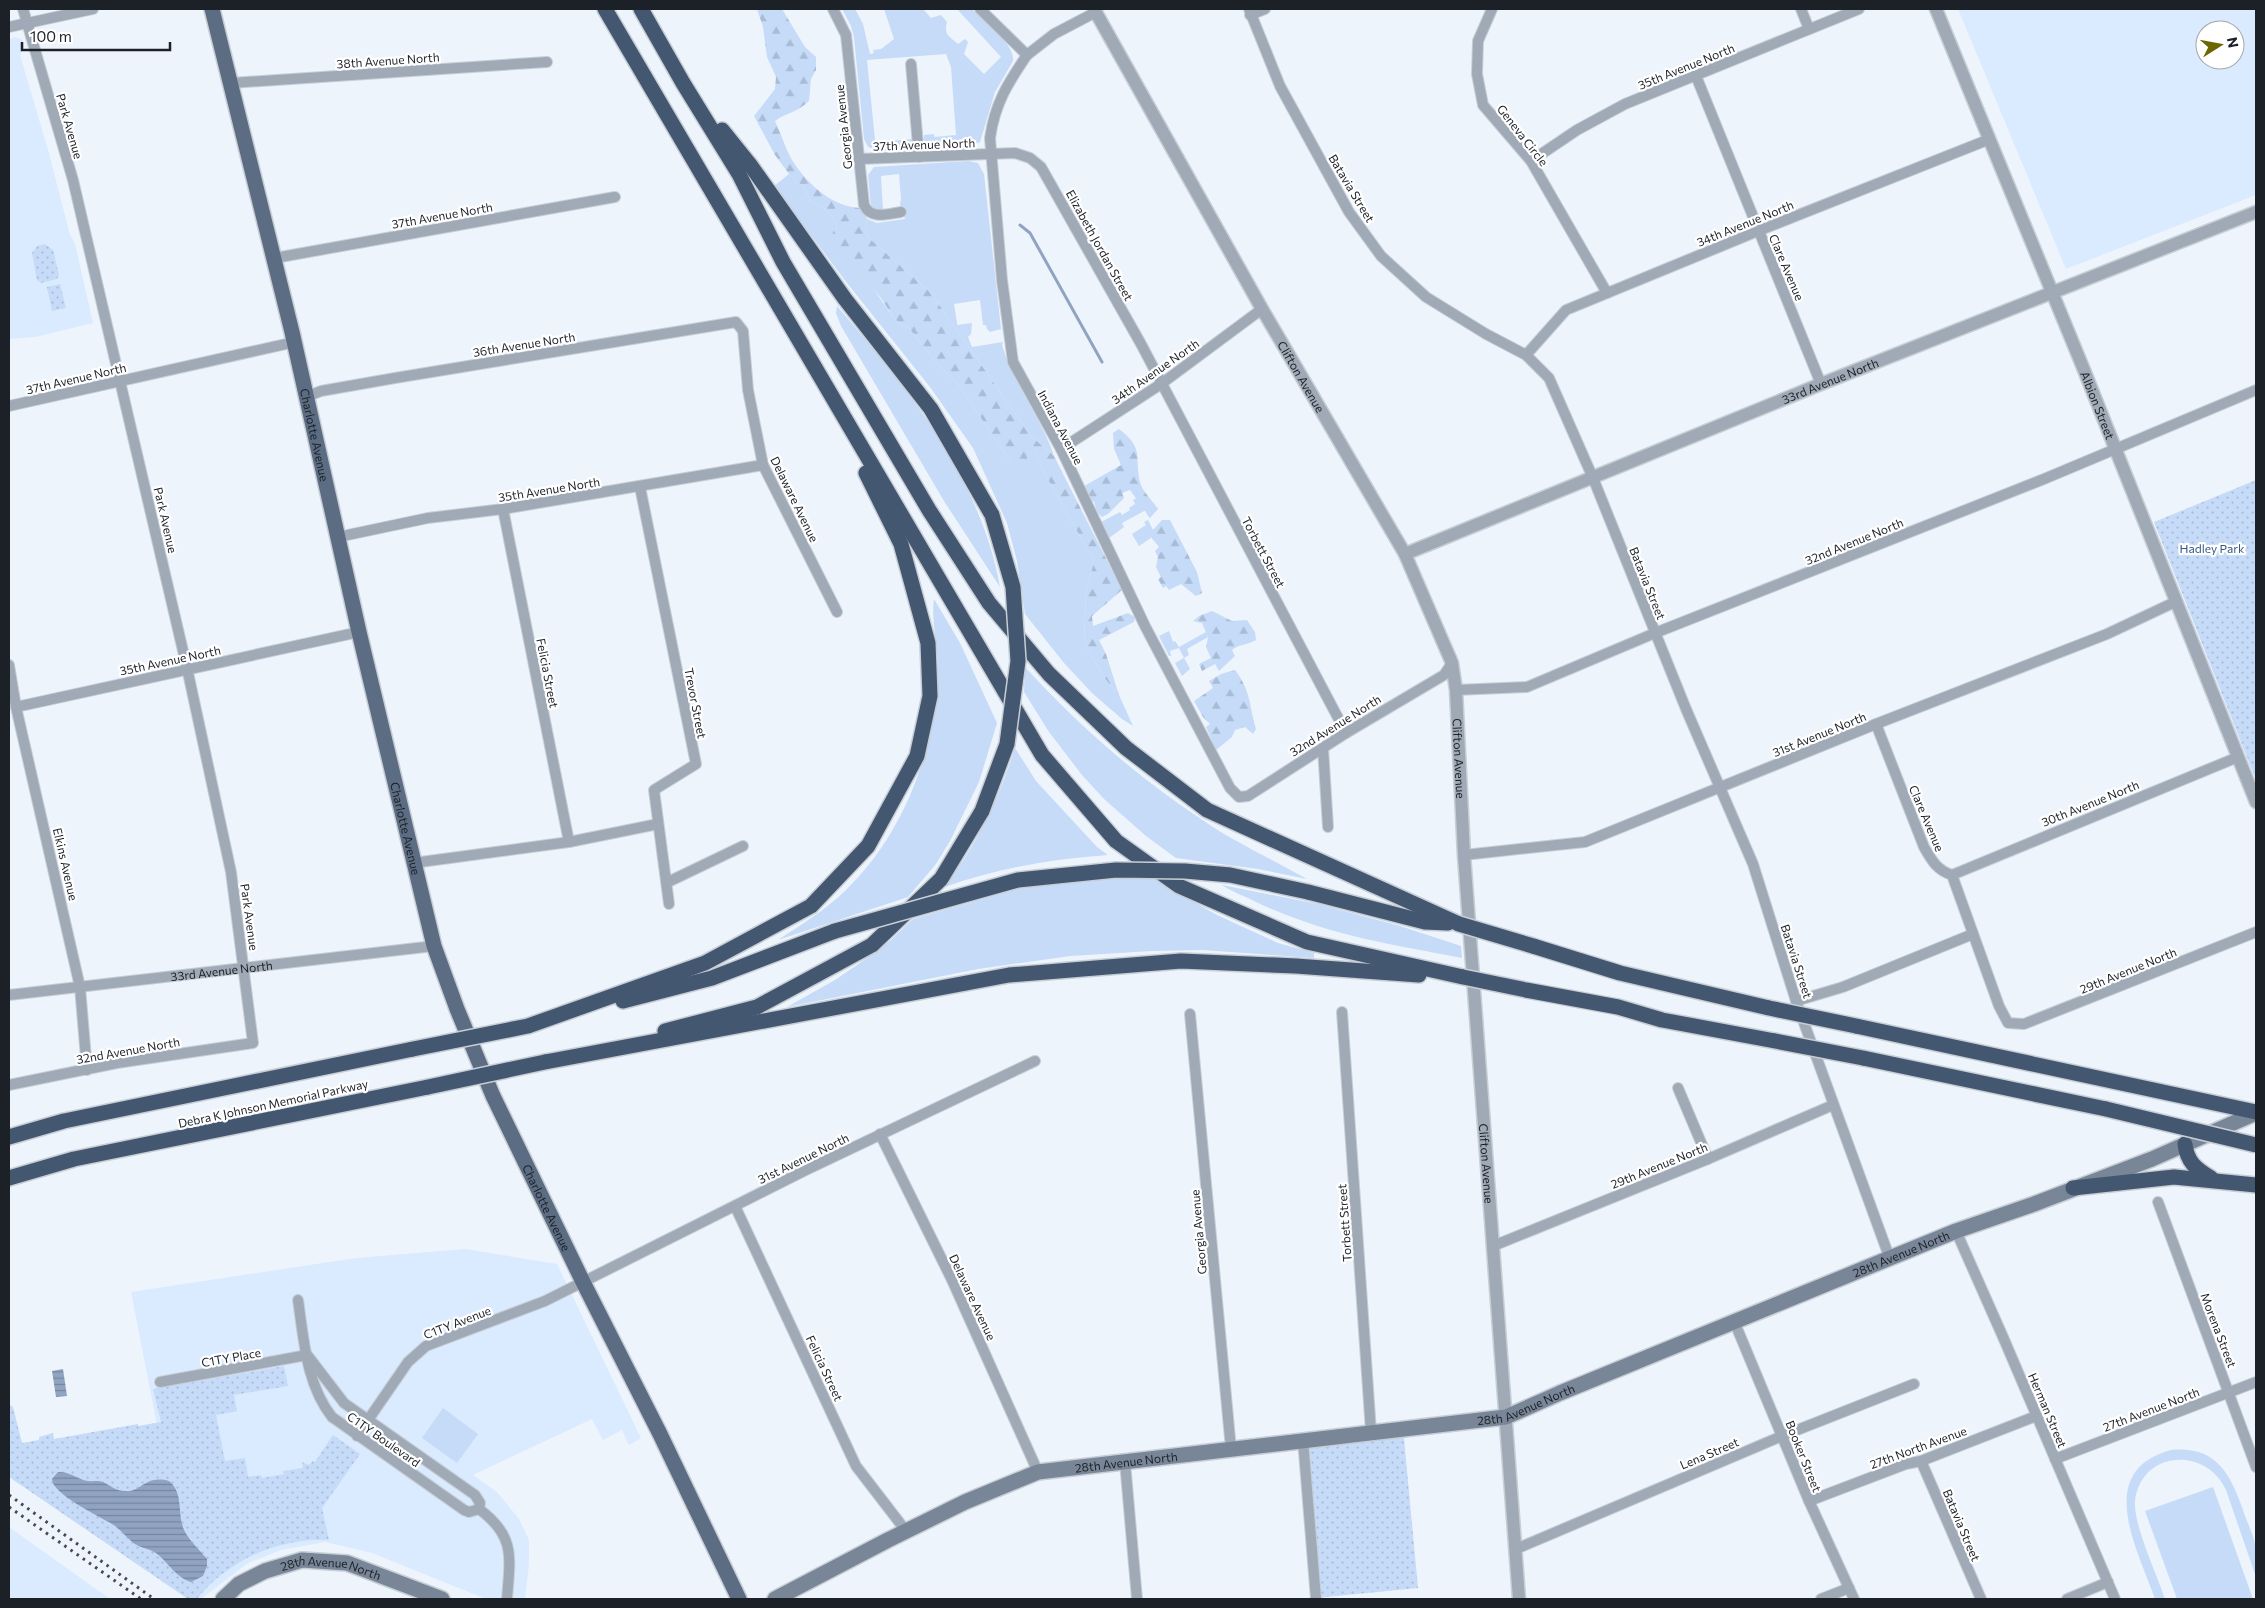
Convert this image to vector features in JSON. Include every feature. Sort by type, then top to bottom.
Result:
[{"type":"highway","points":[[605,9],[1042,755],[1116,841],[1179,886],[1307,942],[1463,978],[1618,1007],[1662,1020],[1863,1058],[2106,1109],[2256,1145]]},
{"type":"highway","points":[[640,9],[683,84],[739,174],[783,262],[929,510],[990,603],[1049,674],[1126,748],[1207,810],[1458,923],[1620,973],[1769,1008],[2256,1113]]},
{"type":"highway","points":[[545,1062],[757,1007],[872,945],[941,879],[982,811],[1007,744],[1018,661],[1013,587],[992,515],[931,409],[845,299],[751,166],[683,84]]},
{"type":"highway","points":[[528,1026],[705,963],[811,906],[868,846],[918,756],[930,696],[926,634],[901,544],[812,364]]},
{"type":"highway","points":[[528,1026],[712,978],[835,931],[1018,880],[1116,870],[1185,871],[1230,875],[1308,892],[1425,922],[1458,923]]},
{"type":"highway","points":[[545,1062],[1009,975],[1181,961],[1296,966],[1463,978]]},
{"type":"highway","name":"Debra K Johnson Memorial Parkway","points":[[9,1137],[64,1121],[528,1026]]},
{"type":"highway","name":"Debra K Johnson Memorial Parkway","points":[[9,1178],[74,1159],[545,1062]]},
{"type":"highway","points":[[2185,1144],[2186,1156],[2194,1167],[2213,1180]]},
{"type":"highway","points":[[2073,1188],[2149,1178],[2174,1177],[2256,1185]]},
{"type":"main road","name":"Charlotte Avenue","points":[[212,9],[295,342],[359,632],[434,946],[457,1009],[493,1096],[583,1282],[660,1434],[739,1599]]},
{"type":"main road","name":"28th Avenue North","points":[[775,1599],[965,1502],[1038,1472],[1506,1417],[1734,1321],[1956,1231],[2034,1204],[2185,1144],[2256,1113]]},
{"type":"main road","name":"28th Avenue North","points":[[223,1599],[239,1584],[265,1571],[302,1560],[347,1563],[442,1599]]},
{"type":"street","name":"Park Avenue","points":[[23,9],[72,180],[121,381],[187,668],[231,872],[253,1043]]},
{"type":"street","points":[[9,28],[93,9]]},
{"type":"street","name":"Georgia Avenue","points":[[833,9],[846,35],[859,159],[867,210],[875,215],[901,212]]},
{"type":"street","points":[[980,9],[1027,55]]},
{"type":"street","points":[[1250,12],[1265,9]]},
{"type":"street","name":"Geneva Circle","points":[[1492,9],[1478,41],[1477,74],[1484,105],[1530,161],[1607,293]]},
{"type":"street","points":[[1801,9],[1809,29]]},
{"type":"street","name":"35th Avenue North","points":[[1530,161],[1577,130],[1625,104],[1859,9]]},
{"type":"street","name":"Albion Street","points":[[1936,9],[2256,802]]},
{"type":"street","name":"Indiana Avenue","points":[[1095,10],[1054,34],[1027,55],[1005,86],[998,103],[990,138],[1002,280],[1011,355],[1019,376],[1061,449],[1145,626],[1230,788]]},
{"type":"street","name":"Clifton Avenue","points":[[1095,10],[1262,309],[1405,554],[1452,663],[1456,690],[1464,854],[1519,1599]]},
{"type":"street","name":"Batavia Street","points":[[1250,12],[1280,86],[1344,204],[1381,256],[1426,297],[1486,334],[1526,355],[1549,378],[1593,478],[1655,633],[1753,864],[1796,1001],[1890,1259]]},
{"type":"street","name":"38th Avenue North","points":[[230,83],[547,62]]},
{"type":"street","points":[[911,64],[919,157]]},
{"type":"street","name":"Clare Avenue","points":[[1696,76],[1821,384]]},
{"type":"street","name":"34th Avenue North","points":[[1526,355],[1566,310],[1990,139]]},
{"type":"street","name":"37th Avenue North","points":[[859,159],[991,154]]},
{"type":"street","name":"Elizabeth Jordan Street","points":[[991,154],[1023,155],[1034,160],[1043,170],[1161,384]]},
{"type":"street","name":"37th Avenue North","points":[[275,258],[614,197]]},
{"type":"street","name":"33rd Avenue North","points":[[1405,554],[1821,384],[2256,212]]},
{"type":"street","name":"34th Avenue North","points":[[1061,449],[1161,384],[1262,309]]},
{"type":"street","name":"36th Avenue North","points":[[306,397],[321,391],[395,378],[736,322],[743,331]]},
{"type":"street","name":"Delaware Avenue","points":[[743,331],[748,390],[763,465],[837,612]]},
{"type":"street","name":"37th Avenue North","points":[[9,406],[295,342]]},
{"type":"street","name":"Torbett Street","points":[[1161,384],[1346,733]]},
{"type":"street","name":"32nd Avenue North","points":[[1456,690],[1527,687],[1655,633],[2044,479],[2256,390]]},
{"type":"street","name":"35th Avenue North","points":[[338,537],[428,518],[503,509],[763,465]]},
{"type":"street","name":"Trevor Street","points":[[640,487],[696,764],[654,790],[668,882],[669,904]]},
{"type":"street","name":"Felicia Street","points":[[503,509],[569,842]]},
{"type":"street","name":"31st Avenue North","points":[[1464,854],[1585,842],[1876,724],[2107,634],[2175,602]]},
{"type":"street","name":"35th Avenue North","points":[[16,707],[187,668],[359,632]]},
{"type":"street","name":"32nd Avenue North","points":[[1230,788],[1239,797],[1248,796],[1346,733],[1444,675],[1452,663]]},
{"type":"street","name":"Elkins Avenue","points":[[9,665],[16,707],[80,987],[87,1070]]},
{"type":"street","name":"Clare Avenue","points":[[1876,724],[1924,847],[1933,864],[1942,872],[1952,875]]},
{"type":"street","points":[[1323,748],[1328,827]]},
{"type":"street","name":"30th Avenue North","points":[[1952,875],[2238,757]]},
{"type":"street","points":[[413,863],[569,842],[658,824]]},
{"type":"street","points":[[668,882],[743,846]]},
{"type":"street","points":[[1796,1001],[1843,987],[1973,934],[1952,875]]},
{"type":"street","name":"29th Avenue North","points":[[1973,934],[2003,1016],[2008,1023],[2024,1024],[2256,932]]},
{"type":"street","name":"33rd Avenue North","points":[[9,995],[434,946]]},
{"type":"street","name":"Torbett Street","points":[[1342,1012],[1371,1432]]},
{"type":"street","name":"Georgia Avenue","points":[[1190,1014],[1231,1449]]},
{"type":"street","name":"32nd Avenue North","points":[[9,1085],[117,1063],[253,1043]]},
{"type":"street","name":"31st Avenue North","points":[[583,1282],[880,1134],[1035,1061]]},
{"type":"street","points":[[1678,1088],[1708,1159]]},
{"type":"street","name":"29th Avenue North","points":[[1493,1246],[1708,1159],[1833,1105]]},
{"type":"street","name":"Delaware Avenue","points":[[880,1134],[952,1280],[1038,1472]]},
{"type":"street","name":"Morena Street","points":[[2158,1202],[2256,1467]]},
{"type":"street","name":"Felicia Street","points":[[735,1206],[856,1466],[906,1531]]},
{"type":"street","name":"Herman Street","points":[[1956,1231],[2115,1599]]},
{"type":"street","name":"C1TY Avenue","points":[[357,1436],[408,1362],[421,1350],[544,1301],[583,1282]]},
{"type":"street","name":"C1TY Boulevard","points":[[298,1300],[312,1381],[324,1406],[335,1421],[464,1510],[469,1512],[479,1510]]},
{"type":"street","name":"Booker Street","points":[[1734,1321],[1809,1501],[1854,1599]]},
{"type":"street","name":"C1TY Boulevard","points":[[307,1356],[336,1396],[475,1495],[480,1503],[479,1510]]},
{"type":"street","name":"C1TY Place","points":[[160,1382],[307,1356]]},
{"type":"street","name":"27th Avenue North","points":[[2055,1459],[2256,1382]]},
{"type":"street","name":"Lena Street","points":[[1516,1549],[1782,1436],[1914,1384]]},
{"type":"street","name":"27th North Avenue","points":[[1809,1501],[1906,1464],[1921,1461],[2036,1416]]},
{"type":"street","points":[[1303,1440],[1316,1599]]},
{"type":"street","name":"Batavia Street","points":[[1921,1461],[1981,1599]]},
{"type":"street","points":[[1125,1462],[1137,1599]]},
{"type":"street","name":"C1TY Boulevard","points":[[479,1510],[500,1527],[509,1546],[507,1599]]},
{"type":"street","points":[[2067,1599],[2108,1582]]},
{"type":"street","points":[[1821,1599],[1848,1588]]},
{"type":"shaded area","points":[[1958,9],[2256,9],[2256,195],[2066,269]]},
{"type":"shaded area","points":[[16,37],[22,40],[24,46],[20,55],[48,150],[70,235],[75,244],[93,323],[35,337],[9,339],[9,39]]},
{"type":"shaded area","points":[[465,1249],[557,1264],[641,1438],[629,1445],[622,1430],[603,1440],[592,1419],[473,1475],[497,1492],[519,1519],[529,1540],[529,1564],[525,1599],[486,1599],[372,1553],[325,1542],[281,1550],[248,1563],[201,1599],[191,1599],[131,1292],[356,1258]]},
{"type":"shaded area","points":[[63,1369],[67,1396],[56,1397],[52,1371]]},
{"type":"shaded area","points":[[58,1472],[88,1481],[101,1481],[122,1491],[130,1491],[154,1480],[169,1481],[177,1491],[184,1530],[207,1559],[207,1566],[203,1576],[191,1582],[185,1580],[156,1553],[135,1544],[115,1526],[68,1498],[54,1485],[52,1479]]},
{"type":"shaded area","points":[[9,1527],[110,1599],[9,1599]]},
{"type":"green space","points":[[757,9],[782,9],[805,47],[816,57],[816,70],[811,79],[809,101],[775,121],[792,160],[805,178],[822,193],[841,204],[863,208],[867,219],[865,232],[870,239],[931,293],[1031,436],[1054,456],[1122,590],[1092,616],[1093,626],[1128,613],[1135,617],[1134,622],[1099,640],[1106,654],[1119,695],[1106,680],[1084,643],[1086,593],[1094,561],[1036,458],[1035,451],[1027,455],[1027,463],[1021,466],[1012,464],[958,384],[935,361],[909,328],[901,325],[893,317],[881,298],[830,238],[837,225],[834,219],[824,208],[811,201],[804,188],[789,174],[775,155],[754,116],[775,89],[776,77],[767,57],[763,27]]},
{"type":"green space","points":[[842,9],[855,9],[863,24],[870,54],[874,53],[873,50],[881,49],[894,39],[884,9],[923,9],[931,18],[941,15],[947,22],[946,30],[948,34],[958,44],[965,39],[968,42],[964,54],[984,74],[1001,57],[957,9],[972,9],[991,26],[1004,40],[1013,55],[1013,61],[995,92],[980,142],[969,147],[926,149],[924,146],[924,135],[934,134],[934,137],[956,135],[951,67],[946,54],[867,60],[875,140],[878,142],[912,139],[912,150],[880,151],[868,147],[864,139],[854,37],[851,26]]},
{"type":"green space","points":[[968,161],[978,163],[984,174],[1001,329],[990,332],[986,325],[983,325],[980,300],[954,304],[957,325],[972,323],[971,334],[968,337],[972,347],[1003,342],[1002,345],[1013,374],[1049,442],[1054,456],[1031,436],[931,293],[870,239],[865,232],[867,219],[877,223],[905,219],[900,204],[899,174],[881,176],[883,210],[875,211],[871,207],[868,175],[874,167]]},
{"type":"green space","points":[[789,174],[804,188],[811,201],[824,208],[834,219],[837,225],[834,232],[893,317],[901,325],[909,328],[935,361],[958,384],[1012,464],[1035,450],[1036,458],[1094,561],[1086,593],[1084,643],[1106,680],[1119,695],[1133,726],[1092,693],[1064,663],[1025,614],[1017,561],[1007,523],[973,448],[930,387],[847,283],[774,186]]},
{"type":"green space","points":[[45,244],[53,250],[59,275],[57,279],[41,283],[37,280],[32,253],[37,246]]},
{"type":"green space","points":[[60,284],[66,308],[52,311],[47,287]]},
{"type":"green space","points":[[837,306],[890,369],[938,436],[976,508],[990,547],[1000,587],[944,501],[841,326],[836,313]]},
{"type":"green space","points":[[1119,429],[1127,436],[1135,448],[1141,485],[1158,509],[1150,518],[1130,490],[1122,493],[1124,498],[1108,514],[1102,517],[1097,512],[1094,501],[1087,505],[1079,489],[1121,465],[1114,449],[1113,433]]},
{"type":"green space","name":"Hadley Park","points":[[2256,480],[2256,780],[2154,522]]},
{"type":"green space","points":[[1137,498],[1146,510],[1122,523],[1124,527],[1109,538],[1101,522],[1120,512],[1122,515],[1130,510],[1129,508],[1135,504],[1133,500]]},
{"type":"green space","points":[[1148,520],[1153,530],[1151,538],[1139,546],[1132,534],[1146,525],[1144,522]]},
{"type":"green space","points":[[1162,520],[1170,520],[1197,572],[1202,593],[1196,596],[1181,584],[1169,590],[1166,586],[1163,588],[1158,579],[1161,577],[1156,567],[1158,557],[1155,551],[1159,547],[1150,536],[1151,532]]},
{"type":"green space","points":[[934,599],[960,643],[997,723],[979,782],[950,841],[936,864],[908,897],[778,940],[813,917],[845,891],[884,844],[900,817],[923,759],[931,729],[936,698],[938,668],[933,616]]},
{"type":"green space","points":[[1212,611],[1232,621],[1247,620],[1255,632],[1256,640],[1232,650],[1235,656],[1219,671],[1215,664],[1202,671],[1199,664],[1211,658],[1206,647],[1208,637],[1202,623],[1193,621],[1199,616]]},
{"type":"green space","points":[[1169,631],[1173,642],[1175,641],[1179,647],[1206,632],[1208,637],[1187,649],[1189,655],[1184,658],[1179,648],[1170,651],[1171,656],[1169,656],[1159,636]]},
{"type":"green space","points":[[1184,658],[1190,669],[1182,676],[1175,663]]},
{"type":"green space","points":[[1025,667],[1108,749],[1177,803],[1240,843],[1307,879],[1258,869],[1176,858],[1146,836],[1104,799],[1082,775],[1049,732],[1024,692]]},
{"type":"green space","points":[[1235,670],[1247,692],[1256,729],[1253,734],[1245,727],[1235,730],[1232,737],[1216,750],[1206,727],[1210,724],[1203,717],[1194,701],[1213,688],[1209,681],[1221,674]]},
{"type":"green space","points":[[1015,748],[1036,781],[1097,847],[1108,855],[1025,865],[945,887],[977,838],[1002,785]]},
{"type":"green space","points":[[1097,878],[1152,878],[1217,915],[1278,943],[1314,953],[1314,958],[1203,950],[1070,956],[978,969],[787,1007],[835,980],[857,965],[891,940],[913,919],[1018,889]]},
{"type":"green space","points":[[1222,885],[1318,904],[1400,926],[1461,946],[1462,958],[1332,931],[1282,913]]},
{"type":"green space","points":[[284,1366],[288,1386],[234,1395],[237,1411],[216,1415],[225,1461],[245,1458],[248,1477],[261,1475],[262,1478],[284,1474],[283,1471],[303,1468],[302,1462],[309,1465],[313,1461],[315,1462],[333,1435],[360,1454],[322,1508],[329,1540],[292,1542],[256,1554],[239,1562],[224,1573],[197,1599],[188,1599],[9,1477],[9,1404],[13,1407],[22,1443],[39,1440],[39,1437],[53,1433],[54,1439],[138,1424],[138,1426],[161,1422],[153,1389]]},
{"type":"green space","points":[[443,1408],[478,1434],[457,1463],[422,1438]]},
{"type":"green space","points":[[1403,1428],[1418,1588],[1316,1598],[1303,1440]]},
{"type":"green space","points":[[2171,1450],[2199,1452],[2210,1457],[2219,1465],[2233,1484],[2254,1540],[2256,1577],[2226,1490],[2217,1476],[2204,1466],[2190,1461],[2175,1460],[2161,1464],[2149,1472],[2140,1484],[2135,1501],[2138,1523],[2165,1599],[2155,1599],[2132,1536],[2127,1514],[2127,1493],[2133,1475],[2147,1460]]},
{"type":"green space","points":[[2213,1487],[2253,1599],[2177,1599],[2145,1511]]},
{"type":"waterway","points":[[1020,225],[1030,233],[1102,362]]},
{"type":"railway","points":[[9,1495],[154,1599]]},
{"type":"railway","points":[[9,1507],[141,1599]]}]
